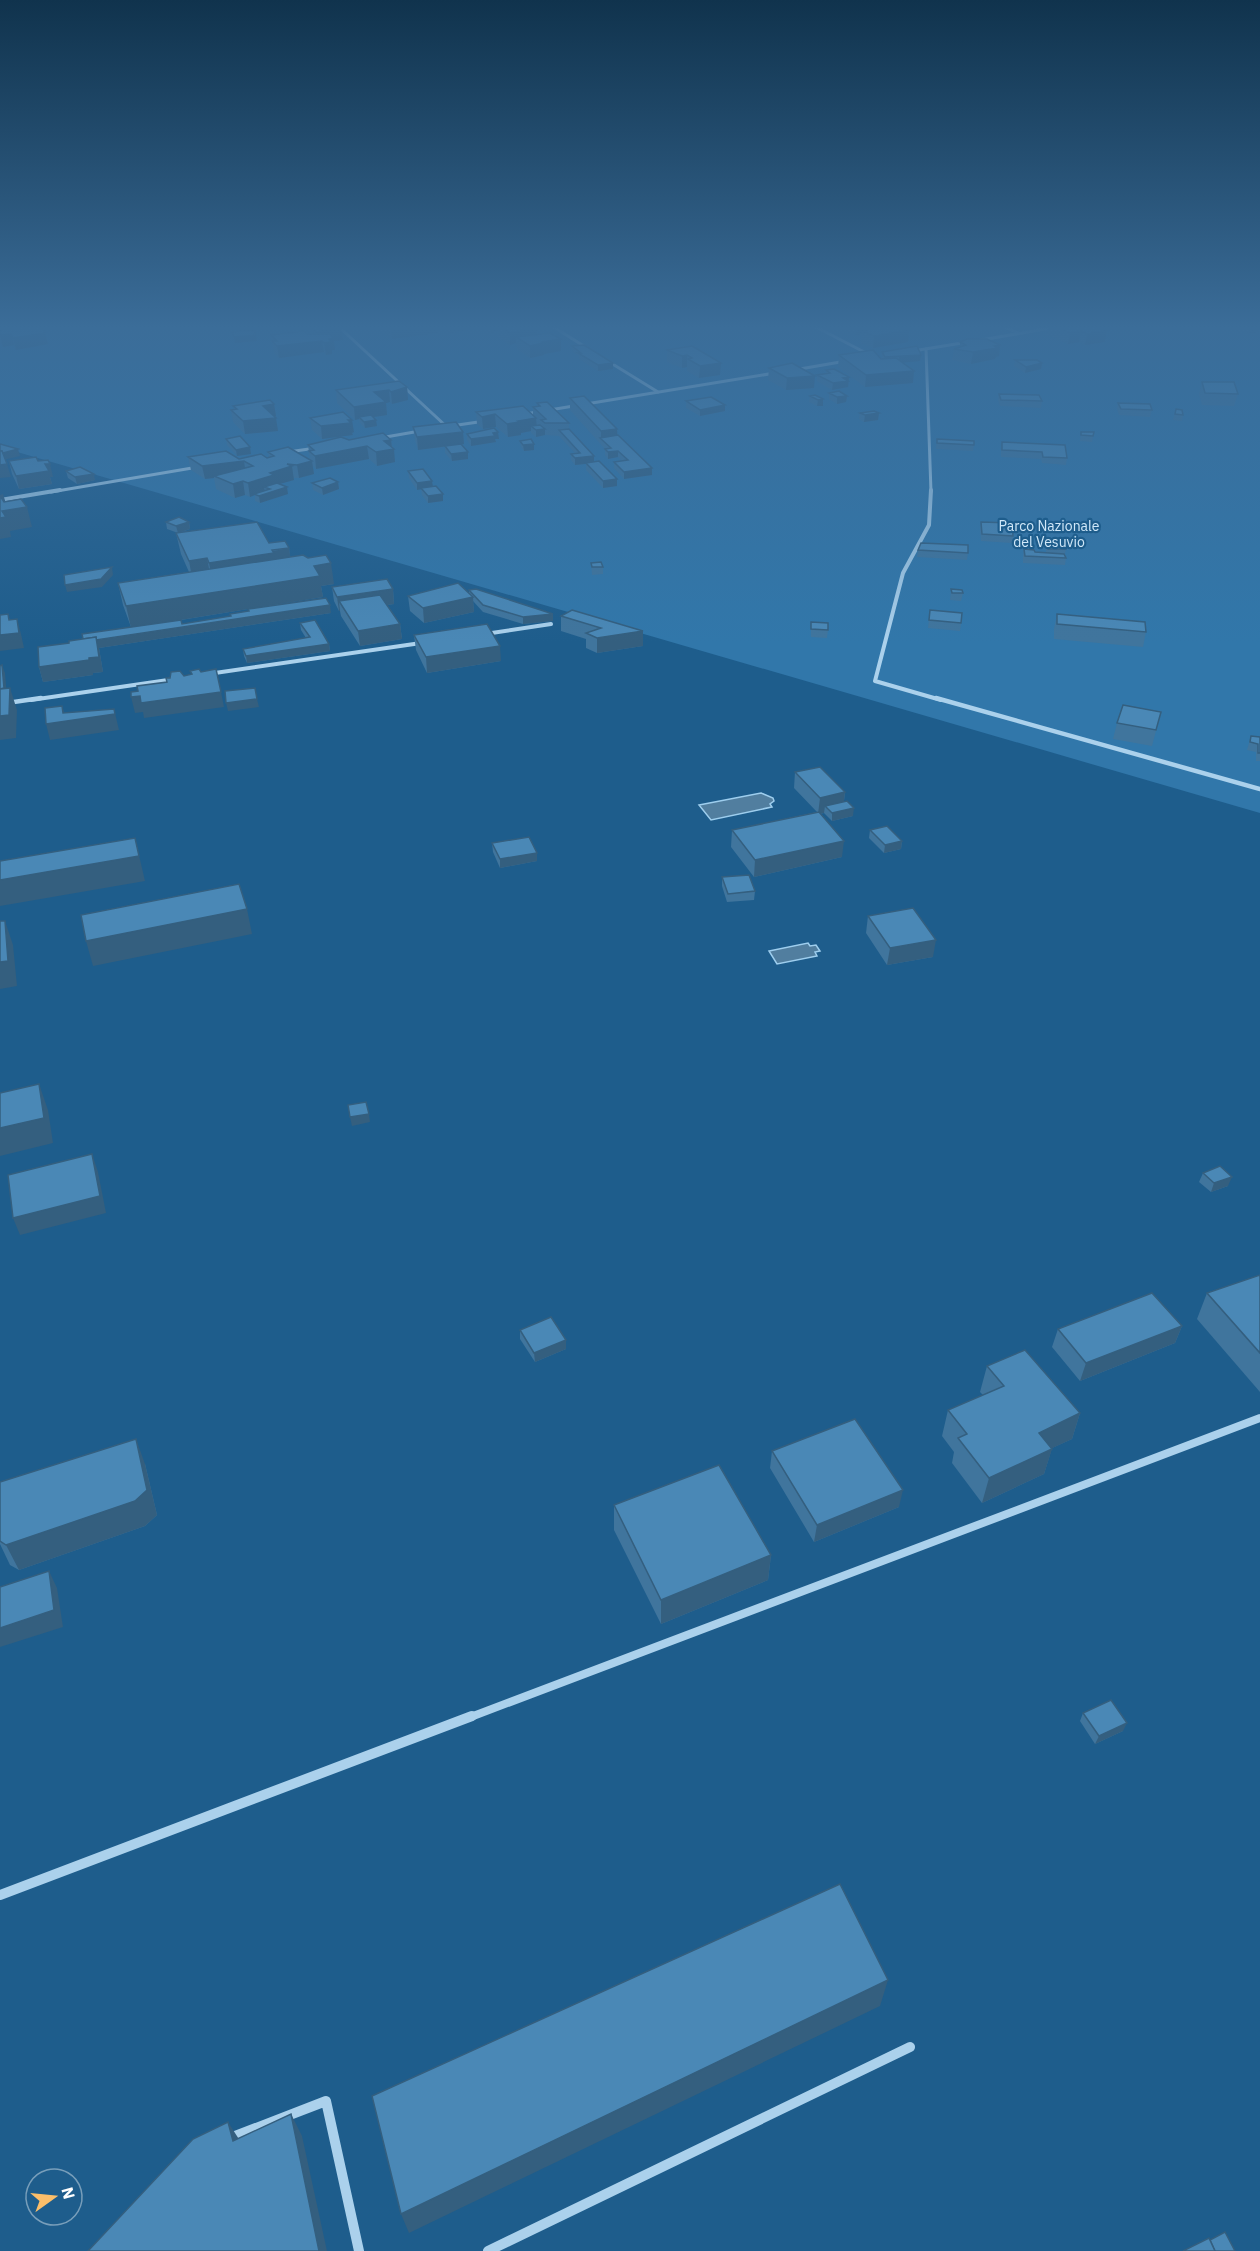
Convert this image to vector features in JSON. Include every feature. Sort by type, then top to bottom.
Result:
[{"type":"street","points":[[376,438],[423,431]]},
{"type":"street","points":[[929,431],[928,452],[932,502],[928,525],[903,573],[875,681],[1260,789]]},
{"type":"street","points":[[281,453],[316,448]]},
{"type":"street","points":[[0,500],[202,466]]},
{"type":"street","points":[[480,634],[551,624]]},
{"type":"street","points":[[199,675],[422,643]]},
{"type":"street","points":[[0,704],[176,679]]},
{"type":"street","points":[[0,1895],[1260,1418]]},
{"type":"street","points":[[488,2251],[910,2047]]},
{"type":"street","points":[[216,2144],[326,2101],[359,2251]]},
{"type":"green space","name":"Parco Nazionale del Vesuvio","points":[[0,431],[1260,431],[1260,813],[0,447]]},
{"type":"shaded area","points":[[761,793],[773,798],[774,801],[770,804],[772,807],[711,820],[699,805]]},
{"type":"shaded area","points":[[808,943],[810,946],[816,945],[820,951],[815,952],[817,956],[777,964],[769,951]]},
{"type":"building","points":[[415,431],[463,432],[417,437]]},
{"type":"building","points":[[480,431],[498,432],[493,433],[495,436],[471,439],[467,434]]},
{"type":"building","points":[[560,431],[571,431],[594,456],[575,458],[571,454],[580,453]]},
{"type":"building","points":[[1081,432],[1094,432],[1093,436],[1081,435]]},
{"type":"building","points":[[383,433],[391,440],[384,441],[394,449],[376,452],[367,446],[315,456],[309,451],[314,450],[308,445],[341,437],[349,440]]},
{"type":"building","points":[[618,435],[652,468],[624,472],[614,462],[628,460],[618,451],[608,452],[605,449],[611,448],[600,438]]},
{"type":"building","points":[[240,436],[250,447],[236,450],[226,439]]},
{"type":"building","points":[[531,439],[534,444],[523,445],[520,441]]},
{"type":"building","points":[[937,439],[974,441],[974,445],[937,443]]},
{"type":"building","points":[[1002,442],[1065,445],[1067,458],[1043,457],[1042,452],[1002,450]]},
{"type":"building","points":[[0,444],[18,449],[3,453],[0,451]]},
{"type":"building","points":[[461,444],[468,452],[451,454],[445,446]]},
{"type":"building","points":[[288,447],[312,461],[297,465],[287,464],[292,466],[270,473],[274,475],[248,483],[243,481],[233,484],[214,476],[253,466],[244,461],[202,466],[188,457],[226,451],[239,459],[261,454],[267,458],[274,456],[268,452]]},
{"type":"building","points":[[0,451],[2,451],[7,464],[0,465]]},
{"type":"building","points":[[36,457],[38,461],[48,460],[50,464],[45,464],[49,471],[16,476],[9,461]]},
{"type":"building","points":[[599,461],[617,479],[603,481],[586,463]]},
{"type":"building","points":[[80,467],[94,474],[75,477],[66,471]]},
{"type":"building","points":[[423,469],[432,481],[417,483],[408,471]]},
{"type":"building","points":[[330,478],[338,482],[322,488],[312,483]]},
{"type":"building","points":[[277,483],[287,487],[259,496],[254,494],[270,489],[264,487]]},
{"type":"building","points":[[436,486],[443,494],[428,496],[421,488]]},
{"type":"building","points":[[0,496],[4,502],[21,499],[27,507],[2,511],[6,517],[0,518]]},
{"type":"building","points":[[179,517],[189,522],[176,526],[166,522]]},
{"type":"building","points":[[257,522],[269,543],[285,541],[289,548],[272,550],[274,553],[209,563],[207,558],[189,561],[176,533]]},
{"type":"building","points":[[981,522],[1012,523],[1013,536],[982,534]]},
{"type":"building","points":[[921,543],[968,545],[968,553],[918,550]]},
{"type":"building","points":[[1046,544],[1065,544],[1066,549],[1048,549]]},
{"type":"building","points":[[1024,549],[1064,554],[1066,558],[1025,556]]},
{"type":"building","points":[[303,555],[308,558],[326,555],[331,563],[314,566],[320,576],[126,606],[118,583]]},
{"type":"building","points":[[601,562],[603,567],[592,567],[591,563]]},
{"type":"building","points":[[112,567],[101,579],[65,585],[64,575]]},
{"type":"building","points":[[387,579],[393,589],[337,597],[332,587]]},
{"type":"building","points":[[458,583],[473,597],[423,608],[408,596]]},
{"type":"building","points":[[476,589],[553,614],[523,617],[483,605],[469,590]]},
{"type":"building","points":[[951,589],[962,590],[963,593],[952,593]]},
{"type":"building","points":[[380,595],[400,624],[358,631],[339,601]]},
{"type":"building","points":[[326,598],[330,605],[96,640],[96,637],[83,639],[82,634],[181,620],[182,624],[231,616],[230,614],[249,611],[248,609]]},
{"type":"building","points":[[572,610],[643,631],[597,638],[586,633],[601,628],[561,616]]},
{"type":"building","points":[[930,610],[962,613],[961,623],[929,620]]},
{"type":"building","points":[[8,614],[9,620],[17,619],[19,633],[0,635],[0,615]]},
{"type":"building","points":[[1057,614],[1145,622],[1146,632],[1057,624]]},
{"type":"building","points":[[315,620],[329,644],[246,656],[243,649],[310,637],[300,623]]},
{"type":"building","points":[[811,622],[828,623],[828,630],[811,629]]},
{"type":"building","points":[[487,624],[500,646],[426,657],[414,635]]},
{"type":"building","points":[[96,637],[99,657],[39,667],[38,647]]},
{"type":"building","points":[[2,665],[4,688],[0,689],[0,666]]},
{"type":"building","points":[[199,669],[201,672],[216,669],[221,692],[141,703],[140,696],[131,697],[131,692],[138,691],[137,686],[167,682],[166,678],[170,678],[171,672],[180,671],[184,676],[192,674],[190,671]]},
{"type":"building","points":[[10,688],[9,715],[0,716],[0,689]]},
{"type":"building","points":[[255,688],[257,699],[226,703],[225,691]]},
{"type":"building","points":[[1123,705],[1161,712],[1156,730],[1117,723]]},
{"type":"building","points":[[62,706],[63,713],[114,709],[115,714],[46,724],[45,708]]},
{"type":"building","points":[[1251,736],[1260,737],[1260,753],[1258,753],[1258,744],[1250,742]]},
{"type":"building","points":[[820,767],[845,792],[820,798],[795,772]]},
{"type":"building","points":[[847,801],[854,808],[832,813],[825,806]]},
{"type":"building","points":[[819,812],[844,841],[755,860],[732,830]]},
{"type":"building","points":[[887,826],[902,841],[885,845],[870,830]]},
{"type":"building","points":[[529,837],[537,853],[500,859],[492,843]]},
{"type":"building","points":[[135,838],[139,856],[0,880],[0,861]]},
{"type":"building","points":[[749,875],[755,891],[728,894],[722,877]]},
{"type":"building","points":[[239,884],[247,909],[86,941],[81,915]]},
{"type":"building","points":[[913,908],[936,940],[890,948],[868,916]]},
{"type":"building","points":[[0,921],[5,921],[8,961],[0,962]]},
{"type":"building","points":[[39,1084],[44,1118],[0,1128],[0,1093]]},
{"type":"building","points":[[366,1102],[369,1114],[350,1117],[348,1105]]},
{"type":"building","points":[[92,1154],[100,1196],[13,1218],[8,1175]]},
{"type":"building","points":[[1220,1166],[1232,1177],[1214,1183],[1203,1173]]},
{"type":"building","points":[[1260,1275],[1260,1353],[1207,1293]]},
{"type":"building","points":[[1152,1293],[1182,1326],[1086,1363],[1058,1329]]},
{"type":"building","points":[[551,1317],[566,1340],[534,1353],[520,1330]]},
{"type":"building","points":[[1025,1350],[1080,1413],[1039,1433],[1052,1449],[989,1478],[958,1438],[967,1434],[948,1410],[1004,1386],[987,1366]]},
{"type":"building","points":[[855,1419],[903,1490],[817,1525],[772,1451]]},
{"type":"building","points":[[136,1439],[147,1490],[135,1501],[6,1545],[0,1541],[0,1482]]},
{"type":"building","points":[[719,1465],[771,1555],[661,1600],[614,1505]]},
{"type":"building","points":[[49,1571],[54,1610],[0,1628],[0,1587]]},
{"type":"building","points":[[1111,1700],[1127,1723],[1099,1736],[1083,1713]]},
{"type":"building","points":[[840,1884],[888,1980],[401,2214],[372,2096]]},
{"type":"building","points":[[291,2114],[319,2251],[88,2251],[193,2139],[228,2122],[233,2141]]},
{"type":"building","points":[[1225,2232],[1235,2251],[1215,2251],[1210,2240]]},
{"type":"building","points":[[1209,2238],[1215,2251],[1183,2251]]}]
